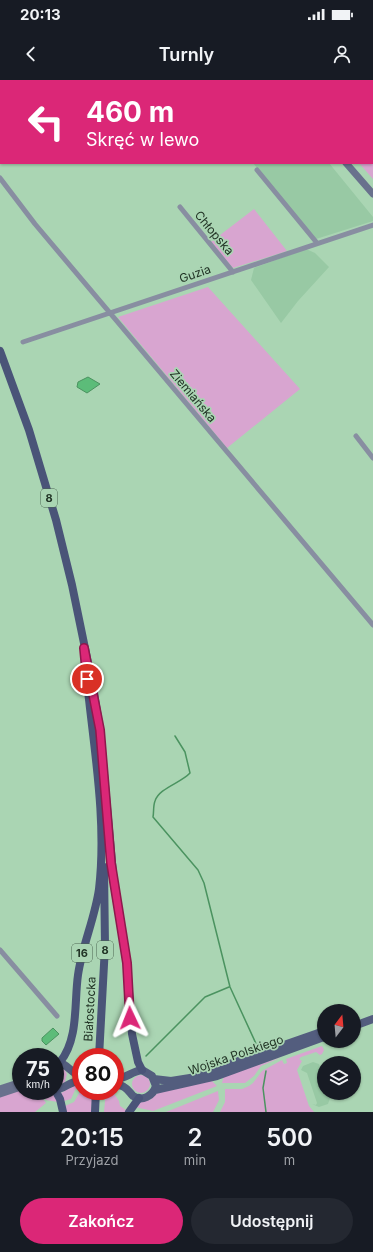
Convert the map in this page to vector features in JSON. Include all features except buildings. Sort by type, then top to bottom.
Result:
[{"type":"highway","name":"8","points":[[0,351],[29,430],[56,520],[72,585],[100,730],[110,852]]},
{"type":"highway","name":"8","points":[[84,648],[102,842]]},
{"type":"highway","name":"Białostocka","points":[[99,1048],[105,946],[106,884],[102,842]]},
{"type":"highway","name":"16","points":[[64,1055],[68,1051],[71,1040],[78,973],[98,890],[102,842]]},
{"type":"highway","name":"Białostocka","points":[[104,1048],[110,943],[110,852]]},
{"type":"highway","points":[[110,852],[127,963],[132,1040],[138,1062],[142,1070]]},
{"type":"highway","points":[[130,1112],[139,1098]]},
{"type":"highway","points":[[60,1100],[62,1112]]},
{"type":"main road","points":[[347,164],[373,194]]},
{"type":"main road","points":[[361,1018],[373,1014]]},
{"type":"main road","points":[[361,1023],[373,1019]]},
{"type":"main road","name":"Wojska Polskiego","points":[[154,1079],[171,1081],[190,1078],[317,1036]]},
{"type":"main road","name":"Wojska Polskiego","points":[[139,1098],[148,1097],[155,1090],[217,1076],[317,1036]]},
{"type":"main road","points":[[124,1078],[134,1072],[142,1070],[150,1073],[154,1079],[155,1090]]},
{"type":"main road","points":[[64,1089],[72,1083]]},
{"type":"main road","points":[[0,1089],[12,1085]]},
{"type":"main road","points":[[124,1087],[139,1098]]},
{"type":"main road","points":[[0,1094],[12,1090]]},
{"type":"street","points":[[257,170],[318,243]]},
{"type":"street","name":"Ziemiańska","points":[[0,178],[35,224],[110,314],[373,625]]},
{"type":"street","name":"Chłopska","points":[[180,207],[233,272]]},
{"type":"street","name":"Guzia","points":[[23,342],[373,225]]},
{"type":"street","points":[[356,436],[373,458]]},
{"type":"street","points":[[0,950],[57,1016]]},
{"type":"shaded area","points":[[254,164],[330,164],[373,217],[373,221],[316,239]]},
{"type":"shaded area","points":[[360,164],[373,164],[373,179]]},
{"type":"shaded area","points":[[254,209],[287,251],[233,268],[211,242]]},
{"type":"shaded area","points":[[306,249],[315,253],[329,267],[298,301],[281,323],[251,280],[254,268]]},
{"type":"shaded area","points":[[208,287],[300,389],[227,448],[118,317]]},
{"type":"shaded area","points":[[88,377],[100,384],[87,393],[77,387],[78,382]]},
{"type":"shaded area","points":[[53,1028],[59,1034],[46,1045],[42,1041],[42,1038]]},
{"type":"shaded area","points":[[317,1048],[323,1048],[324,1050],[320,1055],[316,1052],[301,1057],[299,1059],[302,1061],[297,1070],[309,1106],[314,1112],[220,1112],[225,1102],[225,1089],[242,1089],[249,1086],[262,1071],[282,1060],[284,1064],[287,1063],[286,1059]]},
{"type":"shaded area","points":[[282,1057],[261,1066],[254,1076],[245,1083],[222,1083],[224,1076]]},
{"type":"shaded area","points":[[313,1062],[317,1063],[317,1100],[329,1100],[328,1104],[319,1107],[312,1104],[316,1105],[317,1103],[307,1073],[301,1070],[303,1066]]},
{"type":"shaded area","points":[[64,1070],[67,1074],[64,1083]]},
{"type":"shaded area","points":[[137,1075],[145,1075],[150,1080],[148,1091],[145,1093],[137,1093],[132,1088],[132,1080]]},
{"type":"shaded area","points":[[211,1080],[217,1086],[153,1111],[135,1107],[142,1101],[150,1100],[160,1091]]},
{"type":"shaded area","points":[[72,1087],[71,1099],[64,1101],[64,1091]]},
{"type":"shaded area","points":[[218,1091],[219,1100],[213,1112],[166,1112]]},
{"type":"shaded area","points":[[12,1093],[12,1100],[44,1100],[46,1103],[35,1112],[0,1112],[0,1096]]},
{"type":"shaded area","points":[[46,1100],[57,1100],[58,1102]]},
{"type":"shaded area","points":[[75,1100],[92,1100],[91,1112],[66,1112],[65,1106]]},
{"type":"shaded area","points":[[105,1100],[118,1100],[120,1106],[126,1110],[126,1112],[104,1112]]},
{"type":"waterway","points":[[175,736],[185,752],[190,773],[157,796],[154,803],[153,817],[198,870],[204,883],[230,987],[258,1048]]},
{"type":"waterway","points":[[146,1056],[205,997],[229,987]]},
{"type":"waterway","points":[[266,1071],[263,1088],[266,1112]]},
{"type":"route","points":[[87,679],[84,648],[93,687],[100,730],[106,780],[111,863],[127,963],[130,1018]]}]
